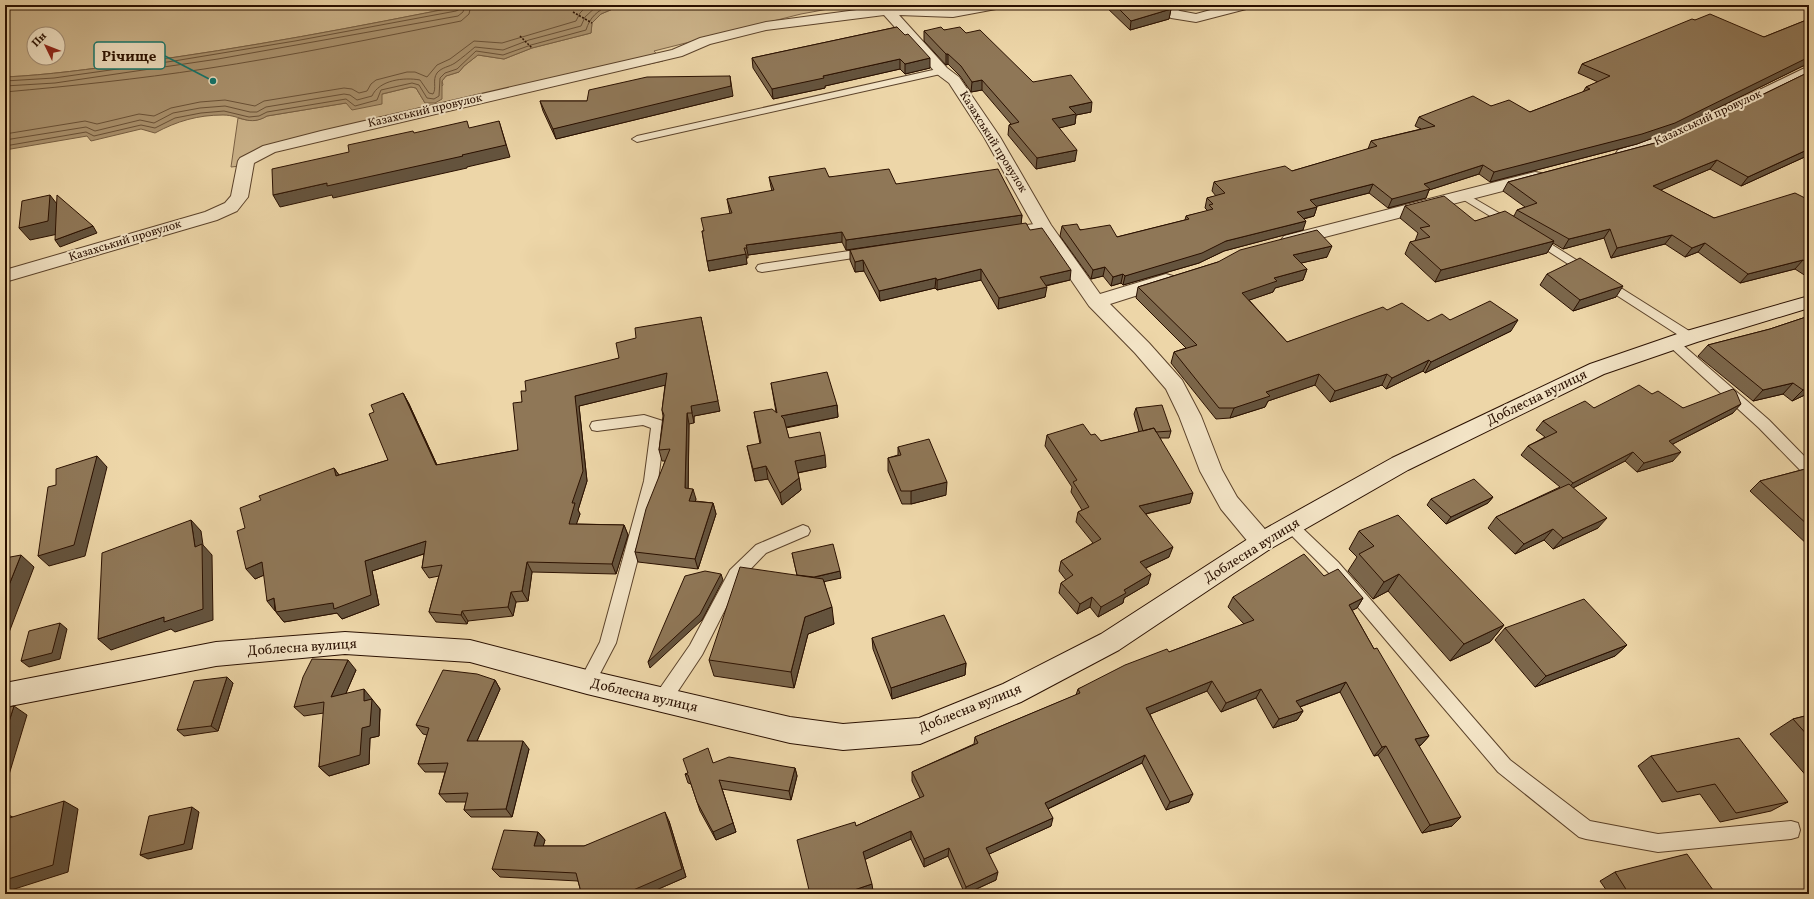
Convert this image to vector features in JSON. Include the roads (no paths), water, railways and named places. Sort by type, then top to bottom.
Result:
[{"type":"street","name":"Казахський провулок","points":[[5,276],[211,216],[231,207],[238,197],[246,161],[269,149],[388,119],[677,53],[705,41],[766,26],[884,8],[953,13],[996,5]]},
{"type":"street","points":[[1160,5],[1176,15],[1196,18],[1245,5]]},
{"type":"street","name":"Казахський провулок","points":[[884,8],[942,71],[954,80],[992,137],[1043,226],[1096,302],[1142,348],[1175,385],[1190,416],[1211,470],[1230,503],[1262,542]]},
{"type":"street","name":"Казахський провулок","points":[[1608,158],[1676,136],[1809,70]]},
{"type":"street","points":[[1275,244],[1551,173]]},
{"type":"street","points":[[1096,302],[1185,275]]},
{"type":"street","name":"Доблесна вулиця","points":[[5,695],[216,654],[345,643],[470,651],[587,682],[790,730],[843,737],[920,732],[1012,693],[1110,642],[1262,542],[1400,464],[1597,369],[1681,340],[1809,302]]},
{"type":"lane","points":[[637,139],[942,71]]},
{"type":"lane","points":[[1463,195],[1564,256],[1681,340],[1809,470]]},
{"type":"lane","points":[[998,232],[1043,226]]},
{"type":"lane","points":[[762,268],[880,250]]},
{"type":"lane","points":[[587,682],[608,643],[651,481],[658,425],[644,420],[597,426]]},
{"type":"lane","points":[[1290,526],[1343,578],[1504,766],[1586,830],[1658,843],[1791,830]]},
{"type":"lane","points":[[662,700],[696,650],[735,574],[761,549],[803,531]]},
{"type":"water","points":[[466,5],[622,5],[601,14],[592,23],[591,33],[532,48],[504,59],[478,55],[459,72],[446,76],[442,81],[442,99],[435,103],[425,103],[416,88],[411,87],[382,94],[382,104],[352,110],[346,103],[267,116],[250,121],[229,115],[205,116],[171,125],[155,133],[141,129],[91,141],[87,136],[5,150],[5,77],[86,70],[218,51]]},
{"type":"place","name":"Річище","points":[[213,81]]}]
